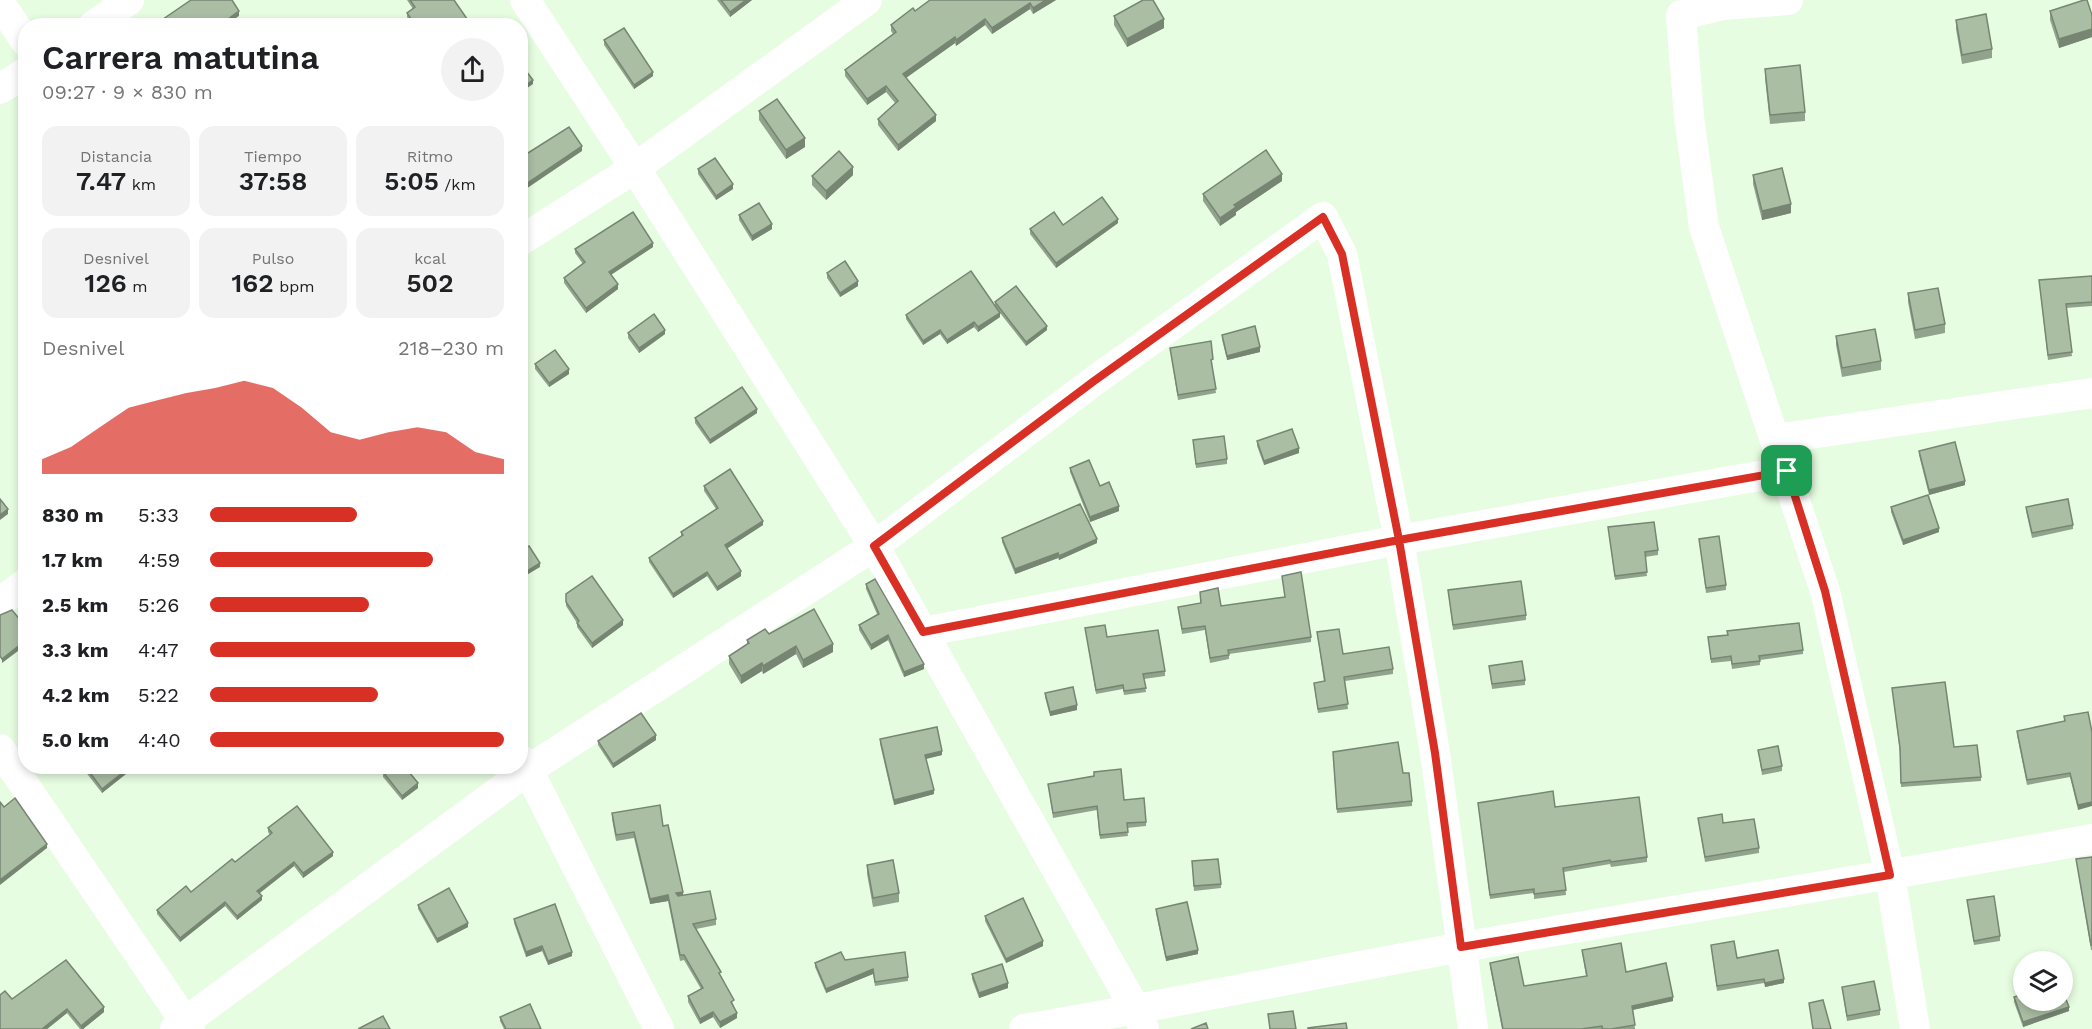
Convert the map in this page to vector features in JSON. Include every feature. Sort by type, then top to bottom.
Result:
[{"type":"street","points":[[104,18],[129,0]]},
{"type":"street","points":[[525,0],[635,168],[874,546],[1140,1020]]},
{"type":"street","points":[[528,237],[635,168],[867,0]]},
{"type":"street","points":[[1788,0],[1724,5],[1682,15],[1689,117],[1704,227],[1825,591],[1890,875],[1915,1029]]},
{"type":"street","points":[[0,3],[18,30]]},
{"type":"street","points":[[0,89],[18,77]]},
{"type":"street","points":[[528,762],[874,546],[1094,381],[1323,217],[1342,254],[1399,540],[1435,753],[1473,1029]]},
{"type":"street","points":[[1776,439],[2092,393]]},
{"type":"street","points":[[923,632],[1399,540],[1787,471]]},
{"type":"street","points":[[0,602],[18,589]]},
{"type":"street","points":[[0,749],[184,1027],[512,774]]},
{"type":"street","points":[[528,773],[659,1029]]},
{"type":"street","points":[[1024,1029],[1140,1020],[1461,947],[2092,839]]},
{"type":"building","points":[[191,0],[232,0],[239,11],[229,18],[165,18]]},
{"type":"building","points":[[410,0],[454,0],[466,18],[410,18],[407,13],[415,7]]},
{"type":"building","points":[[721,0],[746,0],[730,12]]},
{"type":"building","points":[[930,0],[1046,0],[1033,8],[1030,3],[992,28],[985,19],[903,74],[936,115],[898,145],[878,119],[898,101],[886,86],[867,99],[845,70],[896,32],[891,25],[913,8],[915,11]]},
{"type":"building","points":[[1143,0],[1153,0],[1164,19],[1127,39],[1114,16]]},
{"type":"building","points":[[2087,0],[2092,15],[2092,29],[2059,39],[2050,11]]},
{"type":"building","points":[[1986,14],[1992,49],[1962,55],[1956,20]]},
{"type":"building","points":[[624,28],[653,72],[634,85],[604,40]]},
{"type":"building","points":[[1800,65],[1805,112],[1770,115],[1765,69]]},
{"type":"building","points":[[528,73],[533,80],[528,83]]},
{"type":"building","points":[[777,99],[805,138],[786,150],[759,111]]},
{"type":"building","points":[[569,127],[582,146],[528,183],[528,153]]},
{"type":"building","points":[[1266,150],[1282,174],[1234,205],[1236,207],[1220,218],[1203,194]]},
{"type":"building","points":[[839,151],[853,167],[826,191],[812,176]]},
{"type":"building","points":[[715,158],[733,184],[716,196],[698,169]]},
{"type":"building","points":[[1782,168],[1791,204],[1762,211],[1753,175]]},
{"type":"building","points":[[1102,197],[1118,219],[1056,263],[1030,229],[1054,212],[1063,225]]},
{"type":"building","points":[[759,203],[772,224],[752,236],[739,215]]},
{"type":"building","points":[[633,212],[653,243],[609,272],[618,284],[586,308],[564,278],[585,262],[575,249]]},
{"type":"building","points":[[845,261],[858,281],[840,293],[827,273]]},
{"type":"building","points":[[971,271],[1000,313],[978,327],[974,322],[947,340],[940,330],[923,341],[906,315]]},
{"type":"building","points":[[2092,276],[2092,302],[2066,304],[2072,352],[2048,355],[2039,280]]},
{"type":"building","points":[[1016,286],[1047,326],[1026,342],[995,302]]},
{"type":"building","points":[[1938,288],[1945,324],[1915,330],[1908,293]]},
{"type":"building","points":[[654,314],[665,330],[639,348],[628,333]]},
{"type":"building","points":[[1255,326],[1260,347],[1227,356],[1222,335]]},
{"type":"building","points":[[1875,329],[1881,361],[1842,368],[1836,336]]},
{"type":"building","points":[[1211,341],[1213,359],[1211,360],[1216,389],[1178,395],[1170,348]]},
{"type":"building","points":[[555,350],[569,369],[549,383],[535,364]]},
{"type":"building","points":[[742,387],[757,409],[710,440],[695,418]]},
{"type":"building","points":[[1292,429],[1299,448],[1264,461],[1257,441]]},
{"type":"building","points":[[1224,436],[1227,459],[1196,464],[1193,440]]},
{"type":"building","points":[[1955,442],[1965,481],[1929,490],[1919,451]]},
{"type":"building","points":[[1089,460],[1100,486],[1109,482],[1119,506],[1090,517],[1070,468]]},
{"type":"building","points":[[730,469],[763,521],[725,545],[741,571],[717,587],[707,572],[673,594],[649,558],[683,535],[681,532],[718,508],[704,486]]},
{"type":"building","points":[[1928,495],[1939,528],[1903,540],[1891,507]]},
{"type":"building","points":[[0,499],[8,509],[0,515]]},
{"type":"building","points":[[2068,499],[2073,525],[2032,533],[2026,507]]},
{"type":"building","points":[[1080,504],[1097,539],[1059,556],[1058,553],[1015,569],[1002,538]]},
{"type":"building","points":[[1654,522],[1658,550],[1645,552],[1647,572],[1615,576],[1608,527]]},
{"type":"building","points":[[1719,536],[1726,585],[1706,588],[1699,539]]},
{"type":"building","points":[[528,547],[540,563],[528,570]]},
{"type":"building","points":[[1301,572],[1311,637],[1228,650],[1229,655],[1210,658],[1205,626],[1182,629],[1178,607],[1201,603],[1200,592],[1218,588],[1221,606],[1285,597],[1282,576]]},
{"type":"building","points":[[592,576],[623,620],[592,643],[577,623],[579,621],[566,602],[566,594]]},
{"type":"building","points":[[875,579],[924,664],[904,672],[888,635],[871,645],[859,625],[879,614],[866,584]]},
{"type":"building","points":[[1521,581],[1526,615],[1453,625],[1448,590]]},
{"type":"building","points":[[814,609],[833,644],[803,660],[796,646],[741,676],[729,656],[749,643],[747,640],[765,629],[769,634]]},
{"type":"building","points":[[12,610],[18,617],[18,646],[2,659],[0,656],[0,615]]},
{"type":"building","points":[[1799,623],[1803,650],[1759,656],[1760,661],[1732,664],[1731,656],[1711,659],[1708,637],[1728,635],[1727,631]]},
{"type":"building","points":[[1105,625],[1107,637],[1158,630],[1165,671],[1143,674],[1146,688],[1124,691],[1123,685],[1096,690],[1085,628]]},
{"type":"building","points":[[1339,629],[1343,654],[1389,647],[1393,669],[1344,677],[1348,704],[1318,709],[1314,683],[1325,681],[1317,632]]},
{"type":"building","points":[[1522,661],[1525,680],[1492,684],[1489,666]]},
{"type":"building","points":[[1945,682],[1954,747],[1977,745],[1981,777],[1901,783],[1900,748],[1892,688]]},
{"type":"building","points":[[1073,687],[1077,705],[1050,712],[1045,693]]},
{"type":"building","points":[[2088,712],[2092,732],[2092,802],[2078,805],[2070,773],[2027,780],[2017,731],[2065,721],[2064,716]]},
{"type":"building","points":[[641,713],[656,735],[613,764],[598,741]]},
{"type":"building","points":[[937,727],[942,751],[925,755],[934,790],[894,800],[880,739]]},
{"type":"building","points":[[1398,742],[1403,773],[1409,773],[1412,801],[1337,809],[1333,752]]},
{"type":"building","points":[[1778,746],[1782,766],[1762,770],[1758,750]]},
{"type":"building","points":[[1121,769],[1124,800],[1144,798],[1146,822],[1127,823],[1128,832],[1100,835],[1097,806],[1053,813],[1048,784],[1094,776],[1094,772]]},
{"type":"building","points":[[91,774],[121,774],[102,789]]},
{"type":"building","points":[[385,774],[411,774],[418,783],[402,796]]},
{"type":"building","points":[[1553,791],[1555,807],[1639,797],[1647,857],[1611,862],[1610,860],[1563,868],[1566,890],[1534,894],[1534,889],[1490,895],[1478,803]]},
{"type":"building","points":[[15,798],[47,844],[0,880],[0,802],[4,807]]},
{"type":"building","points":[[660,805],[663,826],[668,825],[683,892],[676,893],[678,896],[710,891],[716,919],[693,924],[721,972],[719,973],[734,1000],[731,1002],[737,1013],[720,1022],[713,1012],[700,1019],[688,996],[703,988],[684,955],[680,955],[668,895],[650,899],[634,832],[616,835],[612,813]]},
{"type":"building","points":[[297,806],[333,852],[303,873],[294,862],[257,891],[262,896],[237,916],[225,902],[180,938],[157,910],[186,886],[191,892],[232,859],[235,862],[272,833],[268,828]]},
{"type":"building","points":[[1722,814],[1723,823],[1754,819],[1759,848],[1705,857],[1698,818]]},
{"type":"building","points":[[2092,857],[2092,945],[2091,945],[2076,859]]},
{"type":"building","points":[[1218,859],[1221,884],[1194,886],[1192,861]]},
{"type":"building","points":[[893,860],[899,893],[873,898],[867,865]]},
{"type":"building","points":[[449,888],[468,923],[437,939],[418,905]]},
{"type":"building","points":[[1994,896],[2000,936],[1974,941],[1967,900]]},
{"type":"building","points":[[1023,898],[1043,941],[1006,959],[985,916]]},
{"type":"building","points":[[1187,902],[1198,950],[1166,957],[1156,909]]},
{"type":"building","points":[[555,904],[572,952],[548,961],[542,946],[526,952],[514,919]]},
{"type":"building","points":[[1734,941],[1737,958],[1778,950],[1784,979],[1765,983],[1764,979],[1717,986],[1711,945]]},
{"type":"building","points":[[1621,943],[1626,972],[1666,963],[1673,997],[1632,1006],[1635,1025],[1611,1029],[1603,1029],[1602,1026],[1581,1029],[1503,1029],[1490,963],[1518,957],[1524,986],[1587,976],[1582,950]]},
{"type":"building","points":[[841,952],[845,960],[905,952],[908,977],[875,982],[873,969],[826,989],[815,963]]},
{"type":"building","points":[[66,960],[104,1007],[81,1026],[67,1009],[42,1029],[0,1029],[0,995],[5,991],[12,999]]},
{"type":"building","points":[[1002,964],[1008,983],[979,993],[972,974]]},
{"type":"building","points":[[1874,981],[1880,1010],[1847,1016],[1842,987]]},
{"type":"building","points":[[1823,1000],[1831,1029],[1813,1029],[1809,1003]]},
{"type":"building","points":[[530,1004],[541,1029],[506,1029],[500,1017]]},
{"type":"building","points":[[1293,1011],[1296,1029],[1270,1029],[1268,1014]]},
{"type":"building","points":[[2019,1011],[2057,1011],[2023,1022]]},
{"type":"building","points":[[383,1016],[390,1029],[358,1029]]},
{"type":"building","points":[[1206,1023],[1208,1029],[1191,1029]]},
{"type":"building","points":[[1346,1023],[1347,1029],[1308,1029],[1308,1028]]},
{"type":"route","points":[[1787,471],[1399,540],[923,632],[874,546],[1094,381],[1323,217],[1342,254],[1399,540],[1435,753],[1461,947],[1890,875],[1825,591],[1787,471]]}]
